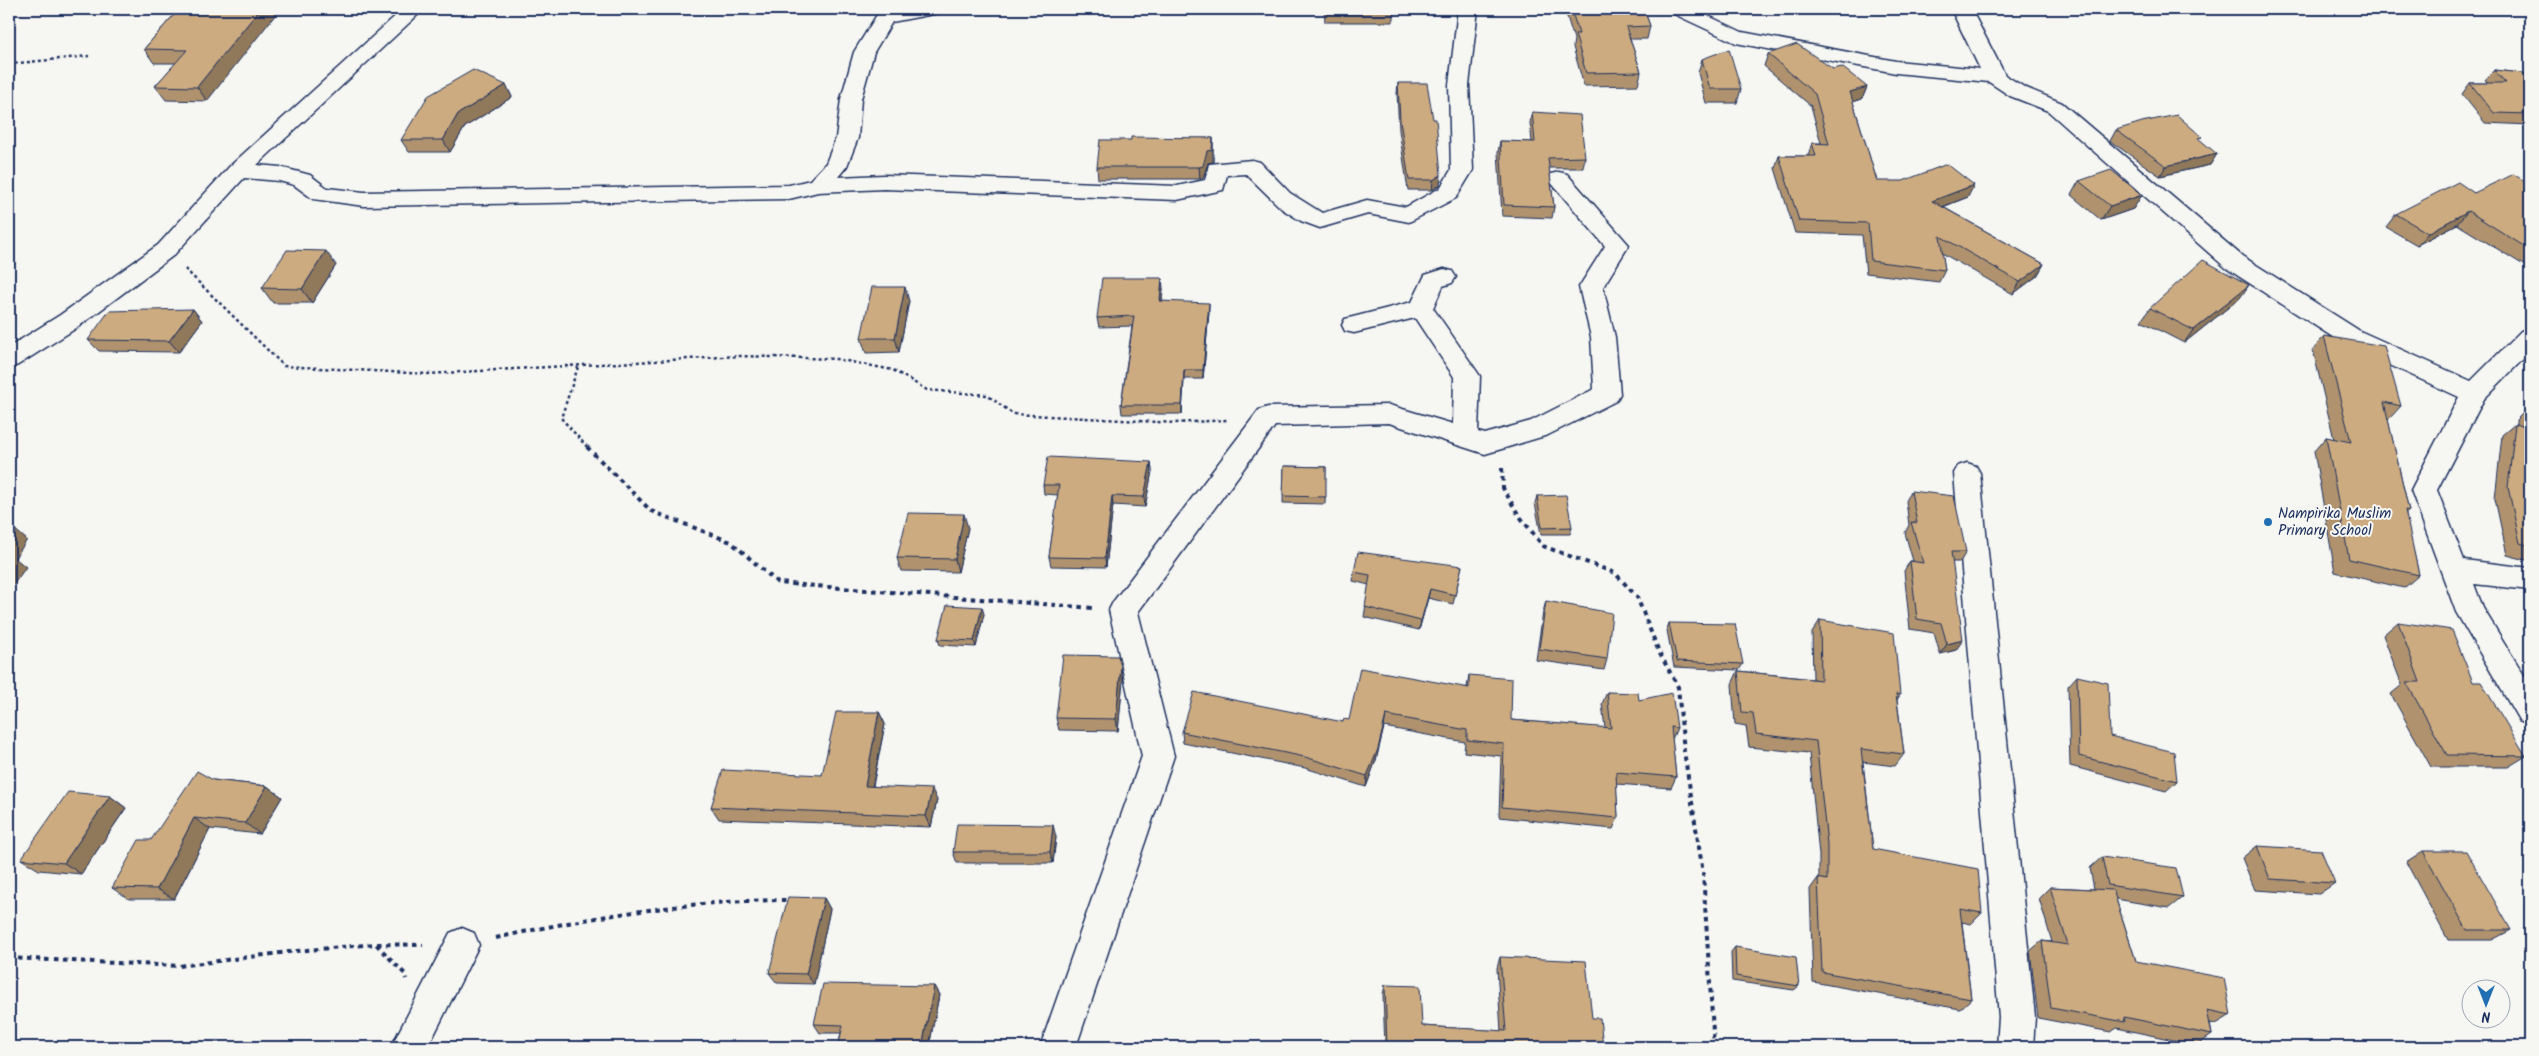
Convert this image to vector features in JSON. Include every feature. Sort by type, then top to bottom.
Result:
[{"type":"street","points":[[9,359],[69,321],[166,250],[238,171],[414,9]]},
{"type":"street","points":[[818,185],[836,166],[847,138],[851,99],[864,52],[885,17],[932,9]]},
{"type":"street","points":[[238,171],[280,174],[302,180],[321,194],[364,199],[744,194],[789,192],[818,185],[884,182],[1177,193],[1215,185],[1216,169],[1252,167],[1274,193],[1302,213],[1320,221],[1367,207],[1409,215],[1448,194],[1462,170],[1459,85],[1468,9]]},
{"type":"street","points":[[1680,9],[1736,37],[1896,67],[1996,77],[2020,91],[2055,107],[2234,262],[2351,337],[2474,393]]},
{"type":"street","points":[[1961,9],[1972,25],[1996,77]]},
{"type":"street","points":[[1058,1047],[1158,756],[1123,610],[1268,417],[1389,414],[1485,444],[1539,428],[1606,394],[1603,337],[1590,286],[1616,245],[1559,179]]},
{"type":"street","points":[[1421,308],[1433,281],[1444,277]]},
{"type":"street","points":[[1421,308],[1466,376],[1465,438]]},
{"type":"street","points":[[1354,325],[1421,308]]},
{"type":"street","points":[[2530,337],[2474,393],[2424,490],[2470,612],[2530,711]]},
{"type":"street","points":[[1967,473],[2017,1017],[2015,1047]]},
{"type":"street","points":[[2454,570],[2530,580]]},
{"type":"street","points":[[414,1039],[462,945]]},
{"type":"path","points":[[9,64],[89,56]]},
{"type":"path","points":[[166,250],[284,366],[427,374],[578,367],[740,356],[836,359],[893,370],[927,390],[987,395],[1013,414],[1038,417],[1175,423],[1268,417]]},
{"type":"path","points":[[578,367],[562,418],[599,460],[651,511],[731,542],[778,583],[1123,610]]},
{"type":"path","points":[[1500,439],[1503,488],[1518,514],[1543,546],[1615,573],[1637,597],[1659,652],[1678,687],[1684,751],[1703,873],[1714,1047]]},
{"type":"path","points":[[9,958],[179,966],[296,951],[376,944],[462,945],[582,918],[667,908],[765,900],[798,900]]},
{"type":"path","points":[[376,944],[405,974],[414,1039]]},
{"type":"building","points":[[179,9],[260,9],[197,87],[155,86],[187,50],[144,49]]},
{"type":"building","points":[[1571,9],[1644,9],[1650,26],[1626,27],[1641,72],[1586,73],[1575,34],[1579,34]]},
{"type":"building","points":[[1797,44],[1833,69],[1842,67],[1867,87],[1850,92],[1877,181],[1903,181],[1947,164],[1974,185],[1932,201],[2044,264],[2020,282],[1940,236],[1945,270],[1871,261],[1868,223],[1799,221],[1779,156],[1816,156],[1812,143],[1829,144],[1815,94],[1768,54]]},
{"type":"building","points":[[1729,49],[1741,89],[1710,89],[1702,59]]},
{"type":"building","points":[[473,70],[506,85],[458,114],[443,140],[401,140],[428,96]]},
{"type":"building","points":[[2494,70],[2530,74],[2530,114],[2494,113],[2470,83],[2506,83]]},
{"type":"building","points":[[1398,83],[1427,83],[1433,119],[1436,119],[1441,175],[1433,180],[1409,180],[1400,120]]},
{"type":"building","points":[[1532,112],[1580,115],[1585,157],[1548,158],[1554,207],[1504,205],[1500,141],[1535,142]]},
{"type":"building","points":[[2177,115],[2202,137],[2198,138],[2217,154],[2166,166],[2116,130],[2142,122]]},
{"type":"building","points":[[1131,137],[1213,138],[1212,150],[1207,151],[1203,166],[1199,167],[1097,167],[1100,140],[1131,140]]},
{"type":"building","points":[[2111,170],[2142,195],[2110,206],[2079,181]]},
{"type":"building","points":[[2513,174],[2530,184],[2530,201],[2526,203],[2530,205],[2530,250],[2468,211],[2428,233],[2396,214],[2458,182],[2474,193]]},
{"type":"building","points":[[287,250],[326,251],[302,289],[262,288]]},
{"type":"building","points":[[2203,260],[2249,285],[2193,330],[2150,308]]},
{"type":"building","points":[[1102,278],[1162,278],[1160,301],[1209,303],[1203,370],[1184,370],[1182,405],[1121,405],[1134,316],[1097,318]]},
{"type":"building","points":[[872,287],[905,287],[895,338],[861,338]]},
{"type":"building","points":[[193,309],[169,341],[88,340],[109,311]]},
{"type":"building","points":[[2324,336],[2384,346],[2401,406],[2384,402],[2409,511],[2405,510],[2419,575],[2349,559],[2326,437],[2351,442]]},
{"type":"building","points":[[2528,408],[2530,409],[2530,425]]},
{"type":"building","points":[[2515,424],[2530,429],[2530,546],[2520,543],[2508,487]]},
{"type":"building","points":[[1048,457],[1151,462],[1144,497],[1112,496],[1105,558],[1049,557],[1059,485],[1043,485]]},
{"type":"building","points":[[1284,466],[1326,467],[1326,497],[1283,496]]},
{"type":"building","points":[[1911,491],[1954,496],[1966,552],[1951,552],[1963,640],[1947,644],[1941,623],[1917,619],[1910,561],[1923,563],[1911,522],[1917,523]]},
{"type":"building","points":[[1566,495],[1572,527],[1542,528],[1537,496]]},
{"type":"building","points":[[908,513],[964,514],[955,559],[897,558]]},
{"type":"building","points":[[1358,552],[1462,566],[1455,595],[1430,589],[1421,621],[1365,607],[1370,575],[1354,572]]},
{"type":"building","points":[[1546,601],[1612,613],[1607,659],[1539,649]]},
{"type":"building","points":[[947,605],[982,607],[974,641],[938,639]]},
{"type":"building","points":[[1820,620],[1894,633],[1900,695],[1896,694],[1904,754],[1861,749],[1873,849],[1978,869],[1982,913],[1960,909],[1971,999],[1822,972],[1818,878],[1827,880],[1827,844],[1816,741],[1756,734],[1753,713],[1742,712],[1738,671],[1821,680]]},
{"type":"building","points":[[2398,622],[2452,630],[2473,682],[2481,682],[2526,756],[2447,755],[2406,682],[2420,682]]},
{"type":"building","points":[[1669,623],[1735,624],[1743,664],[1677,661]]},
{"type":"building","points":[[1063,655],[1118,656],[1121,666],[1116,719],[1056,718]]},
{"type":"building","points":[[1360,668],[1469,688],[1469,675],[1512,679],[1511,720],[1611,728],[1607,692],[1638,693],[1639,700],[1672,693],[1677,728],[1671,727],[1676,777],[1616,772],[1618,818],[1502,807],[1504,744],[1467,740],[1467,730],[1386,715],[1378,749],[1367,776],[1305,757],[1182,732],[1194,692],[1343,722],[1344,719],[1349,720]]},
{"type":"building","points":[[2077,676],[2108,683],[2110,736],[2174,752],[2177,781],[2079,756]]},
{"type":"building","points":[[836,712],[879,712],[865,786],[932,789],[926,816],[711,807],[723,770],[822,775]]},
{"type":"building","points":[[197,771],[213,780],[267,786],[245,823],[194,818],[157,889],[112,888],[139,840],[151,840]]},
{"type":"building","points":[[68,792],[110,796],[64,863],[21,859]]},
{"type":"building","points":[[957,824],[1053,825],[1050,852],[953,852]]},
{"type":"building","points":[[2257,846],[2321,850],[2335,883],[2270,879]]},
{"type":"building","points":[[2423,851],[2466,851],[2511,930],[2467,930]]},
{"type":"building","points":[[2102,857],[2176,868],[2183,897],[2108,885]]},
{"type":"building","points":[[2050,887],[2113,890],[2136,961],[2224,978],[2231,1015],[2207,1010],[2212,1035],[2124,1017],[2125,1022],[2051,1008],[2042,941],[2068,945]]},
{"type":"building","points":[[788,897],[824,898],[806,974],[769,973]]},
{"type":"building","points":[[1735,947],[1796,957],[1799,986],[1736,976]]},
{"type":"building","points":[[1500,957],[1586,961],[1592,1018],[1600,1018],[1603,1047],[1387,1047],[1385,985],[1420,986],[1422,1026],[1506,1031]]},
{"type":"building","points":[[823,984],[934,986],[922,1047],[838,1047],[843,1025],[814,1024]]},
{"type":"building","points":[[179,1042],[222,1043],[220,1047],[176,1047]]},
{"type":"building","points":[[63,1044],[111,1045],[110,1047],[61,1047]]},
{"type":"place","name":"Nampirika Muslim Primary School","points":[[2268,522]]}]
